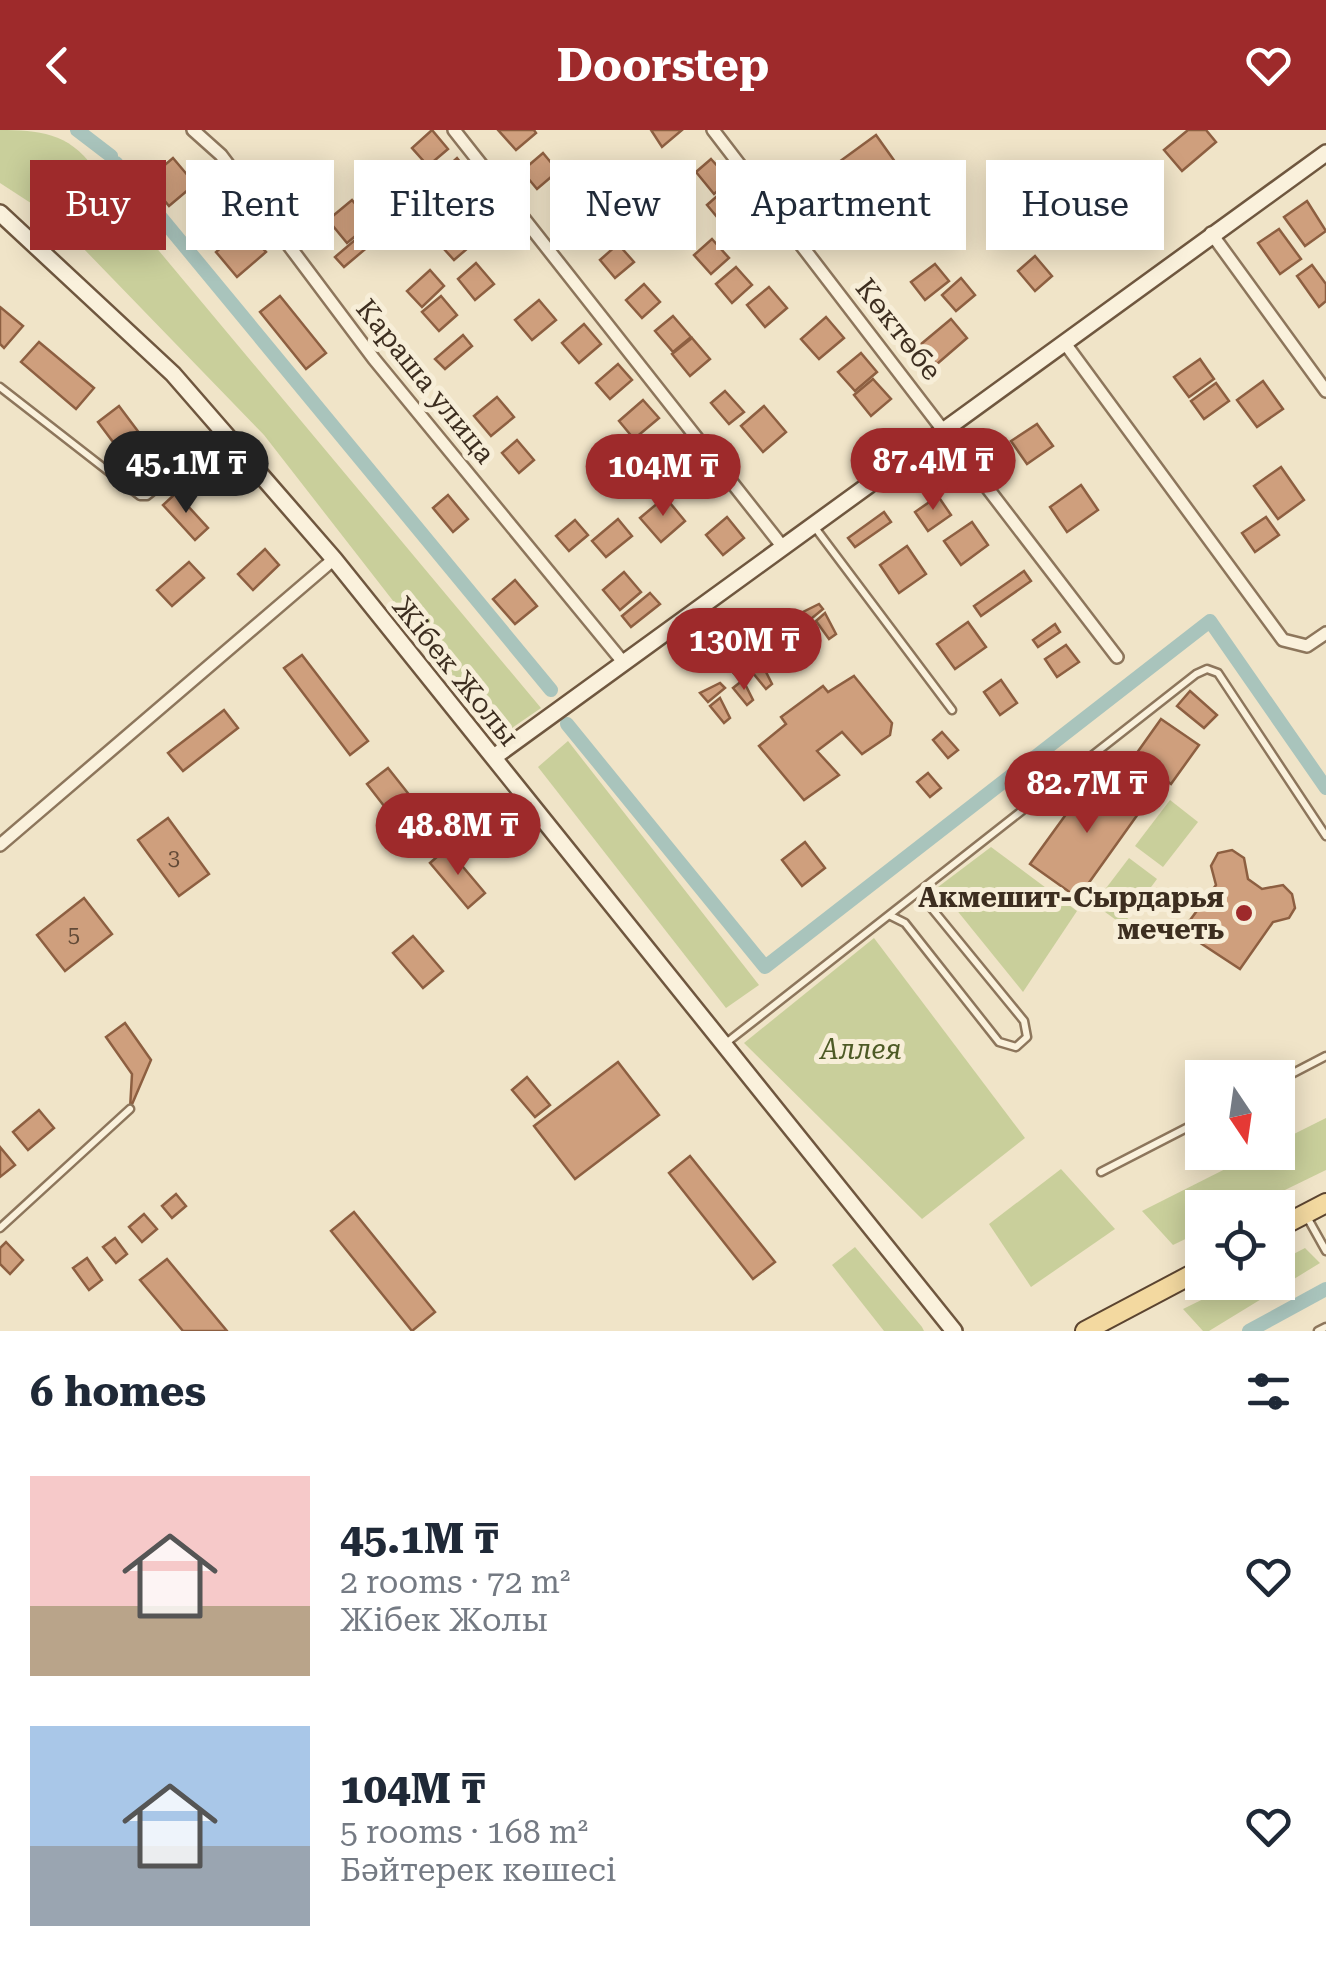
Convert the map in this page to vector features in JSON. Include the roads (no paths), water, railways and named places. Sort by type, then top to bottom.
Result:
[{"type":"main road","points":[[494,757],[1326,153]]},
{"type":"main road","name":"Жібек Жолы","points":[[0,213],[173,374],[334,559],[954,1331]]},
{"type":"main road","points":[[1295,1219],[1326,1203]]},
{"type":"main road","points":[[1085,1331],[1111,1325],[1185,1279]]},
{"type":"street","name":"Караша улица","points":[[193,130],[220,155],[374,359],[624,662]]},
{"type":"street","points":[[454,130],[782,546]]},
{"type":"street","name":"Көктөбе","points":[[713,130],[1117,657]]},
{"type":"street","points":[[1211,233],[1326,392]]},
{"type":"street","points":[[1064,342],[1283,640],[1307,646],[1326,633]]},
{"type":"street","points":[[0,844],[334,559]]},
{"type":"lane","points":[[0,387],[140,496],[147,496],[225,434]]},
{"type":"lane","points":[[812,524],[952,710]]},
{"type":"lane","points":[[724,1044],[1207,669],[1218,673],[1326,836]]},
{"type":"lane","points":[[889,916],[905,923],[999,1042],[1016,1047],[1027,1037],[1024,1021],[920,894]]},
{"type":"lane","points":[[1295,1072],[1326,1056]]},
{"type":"lane","points":[[0,1228],[130,1108]]},
{"type":"lane","points":[[1101,1172],[1185,1129]]},
{"type":"lane","points":[[1305,1214],[1326,1251]]},
{"type":"lane","points":[[1318,1331],[1326,1327]]},
{"type":"waterway","points":[[77,130],[111,156]]},
{"type":"waterway","points":[[166,224],[551,690]]},
{"type":"waterway","points":[[567,724],[765,967],[1210,621],[1326,788]]},
{"type":"waterway","points":[[1249,1331],[1326,1289]]},
{"type":"place","name":"Акмешит-Сырдарья мечеть","points":[[1244,913]]},
{"type":"park label","name":"Аллея","points":[[861,1049]]}]
